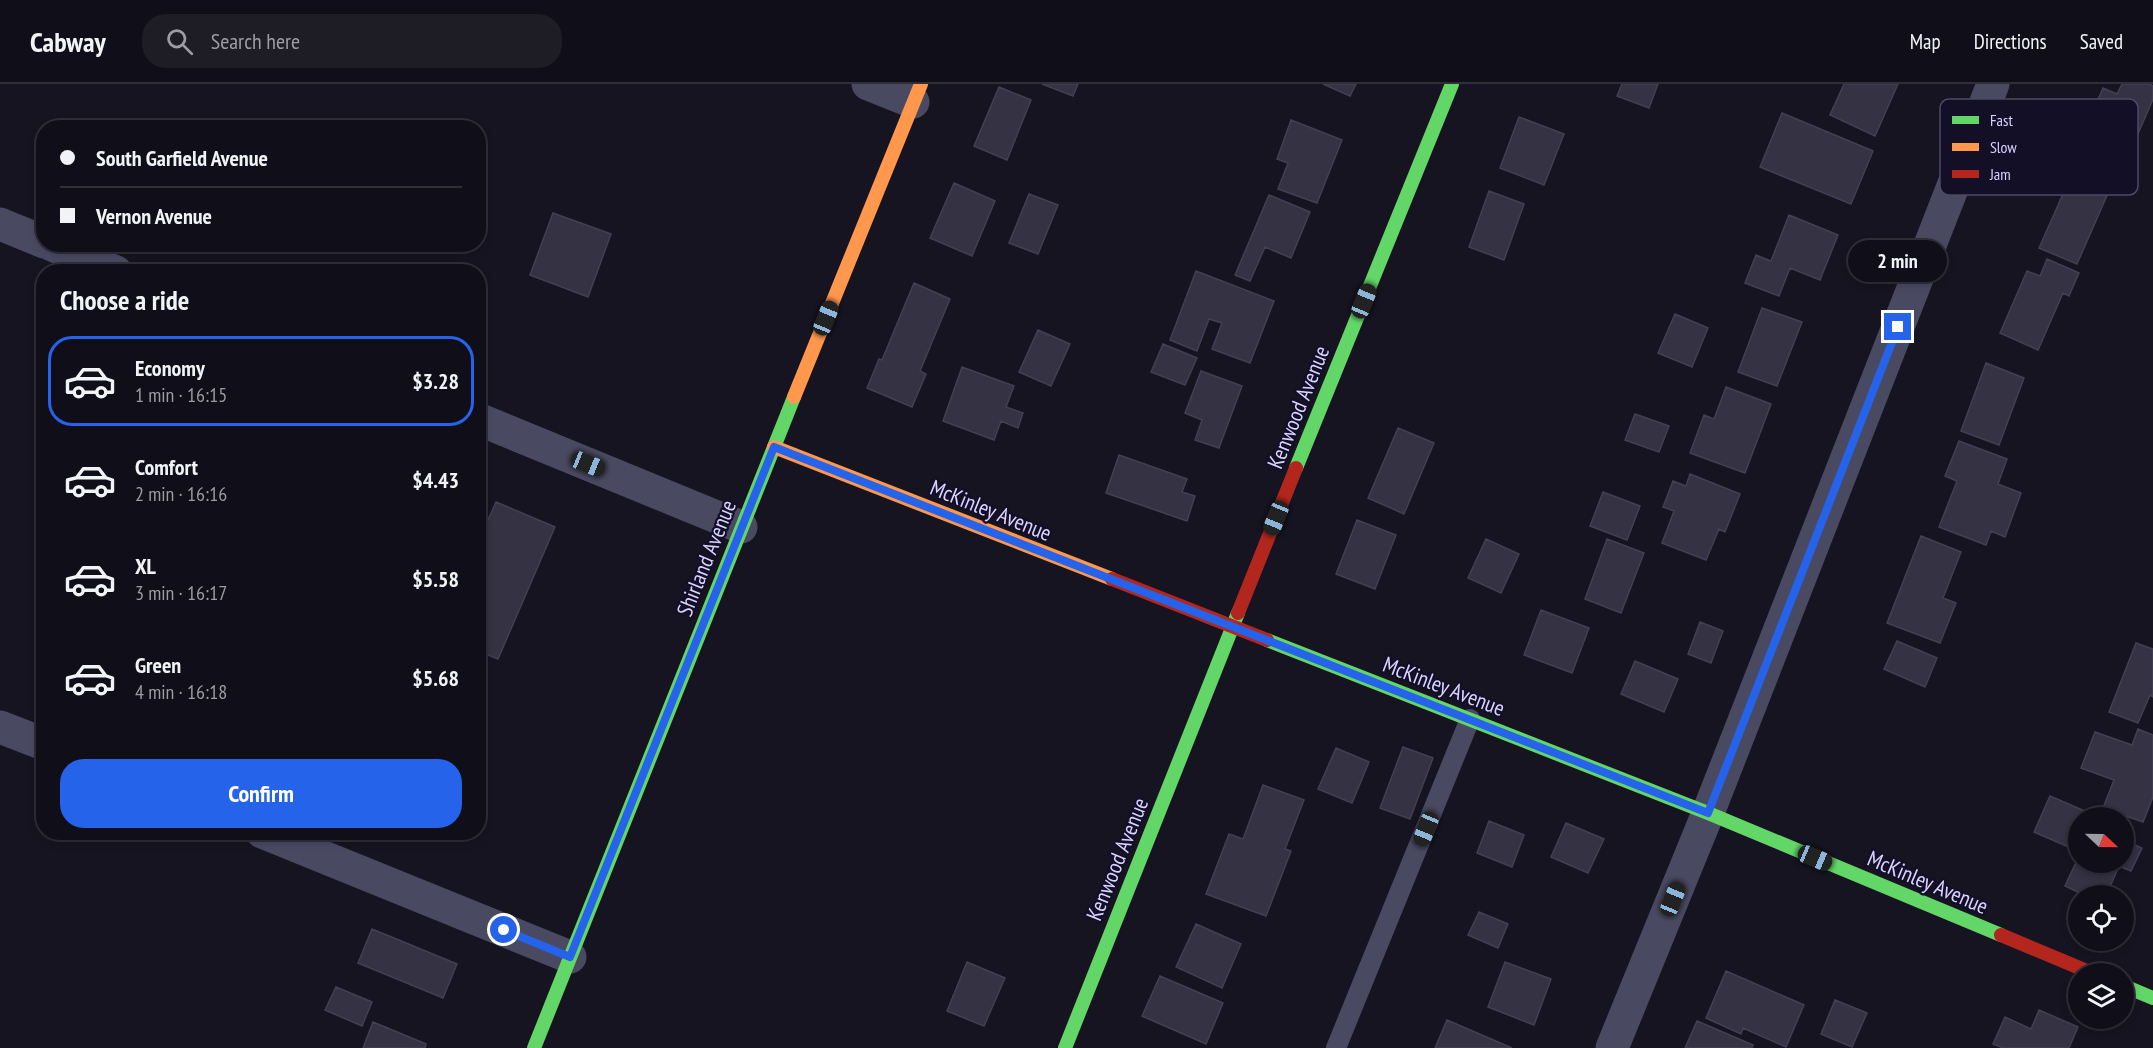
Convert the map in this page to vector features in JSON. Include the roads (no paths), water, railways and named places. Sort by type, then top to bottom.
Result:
[{"type":"street","points":[[868,84],[917,93]]},
{"type":"street","name":"Kenwood Avenue","points":[[1065,1048],[1232,627],[1452,84]]},
{"type":"street","points":[[1987,99],[1993,84]]},
{"type":"street","name":"Shirland Avenue","points":[[534,1048],[741,527],[917,93]]},
{"type":"street","points":[[1612,1048],[1708,813],[1950,195]]},
{"type":"street","points":[[0,224],[36,239]]},
{"type":"street","points":[[69,252],[97,264]]},
{"type":"street","points":[[486,422],[741,527]]},
{"type":"street","name":"McKinley Avenue","points":[[774,447],[1708,813],[2068,963]]},
{"type":"street","points":[[0,727],[36,741]]},
{"type":"street","points":[[282,840],[570,957]]},
{"type":"street","points":[[2134,990],[2153,998]]},
{"type":"lane","points":[[1336,1048],[1470,719]]}]
